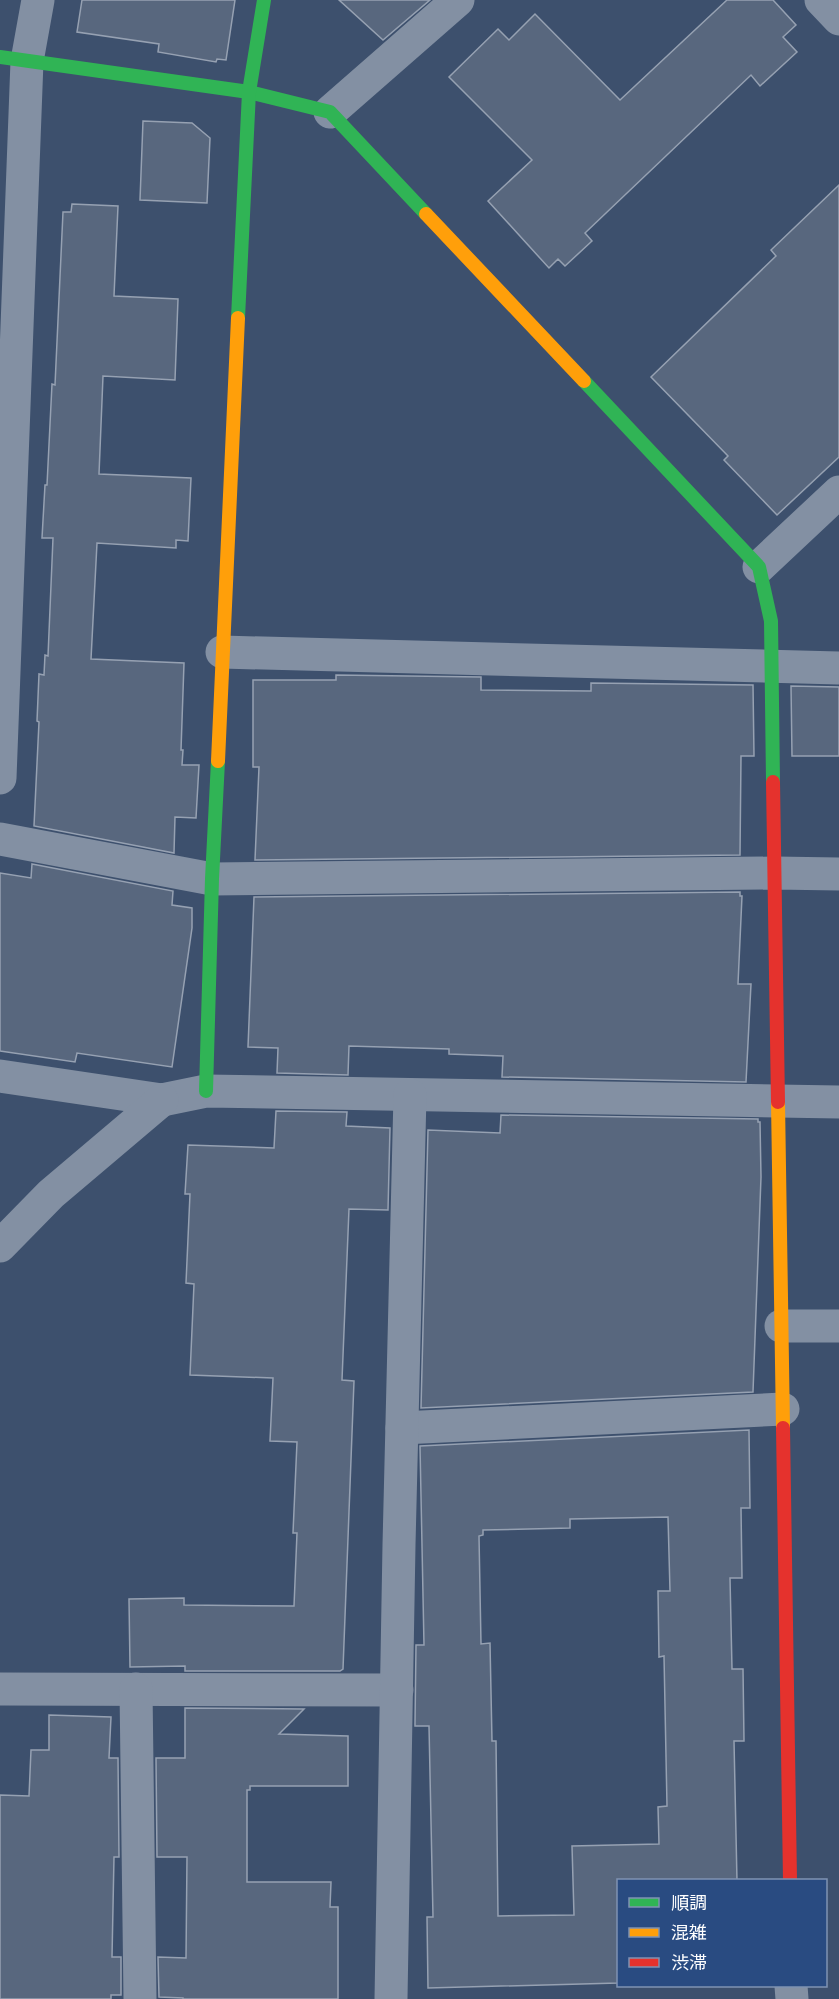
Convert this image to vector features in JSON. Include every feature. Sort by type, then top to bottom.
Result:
[{"type":"street","points":[[0,778],[13,59],[38,0]]},
{"type":"street","points":[[206,1091],[212,879],[249,92],[264,0]]},
{"type":"street","points":[[330,112],[458,0]]},
{"type":"street","points":[[821,0],[839,19]]},
{"type":"street","points":[[13,59],[249,92],[330,112],[759,567],[771,621],[790,1879]]},
{"type":"street","points":[[759,567],[839,492]]},
{"type":"street","points":[[222,652],[839,668]]},
{"type":"street","points":[[0,838],[212,879],[839,874]]},
{"type":"street","points":[[0,1076],[162,1100],[206,1091],[839,1102]]},
{"type":"street","points":[[391,1999],[410,1095]]},
{"type":"street","points":[[0,1246],[51,1194],[162,1100]]},
{"type":"street","points":[[781,1326],[839,1326]]},
{"type":"street","points":[[402,1428],[783,1409]]},
{"type":"street","points":[[0,1689],[397,1690]]},
{"type":"street","points":[[136,1689],[140,1999]]},
{"type":"building","points":[[82,0],[235,0],[226,60],[217,59],[216,62],[158,52],[159,44],[77,32]]},
{"type":"building","points":[[339,0],[430,0],[383,40]]},
{"type":"building","points":[[727,0],[773,0],[796,25],[783,37],[797,52],[760,86],[751,75],[585,233],[592,241],[565,266],[558,259],[549,268],[488,201],[532,160],[449,77],[498,29],[509,40],[535,14],[620,100]]},
{"type":"building","points":[[143,121],[192,123],[210,138],[207,203],[140,200]]},
{"type":"building","points":[[839,185],[839,457],[777,515],[724,460],[728,456],[651,377],[776,256],[771,250]]},
{"type":"building","points":[[72,204],[118,206],[114,296],[178,299],[175,380],[103,376],[99,474],[191,478],[188,541],[176,540],[176,548],[97,543],[91,659],[184,663],[182,765],[199,765],[196,818],[175,817],[174,853],[34,826],[39,674],[44,675],[45,655],[48,656],[53,538],[42,538],[45,485],[47,485],[52,384],[55,385],[63,212],[71,212]]},
{"type":"building","points":[[336,675],[481,677],[481,690],[591,691],[591,683],[753,685],[754,756],[741,756],[740,855],[255,860],[259,767],[253,767],[253,680],[336,680]]},
{"type":"building","points":[[791,686],[839,687],[839,756],[792,756]]},
{"type":"building","points":[[32,864],[173,891],[172,905],[192,908],[192,928],[172,1067],[77,1053],[75,1062],[0,1051],[0,873],[31,878]]},
{"type":"building","points":[[740,892],[742,896],[738,984],[751,984],[746,1082],[502,1077],[503,1056],[449,1054],[449,1049],[349,1046],[348,1075],[277,1073],[278,1048],[248,1047],[254,897]]},
{"type":"building","points":[[276,1111],[347,1112],[346,1126],[390,1128],[388,1210],[349,1209],[342,1380],[354,1381],[343,1669],[340,1671],[185,1671],[185,1666],[130,1667],[129,1599],[184,1598],[184,1605],[294,1606],[297,1533],[293,1533],[297,1442],[270,1441],[273,1378],[190,1375],[194,1284],[186,1283],[190,1194],[185,1194],[188,1145],[274,1148]]},
{"type":"building","points":[[501,1115],[758,1119],[760,1122],[761,1177],[753,1392],[421,1408],[428,1130],[500,1133]]},
{"type":"building","points":[[749,1430],[750,1508],[741,1508],[742,1578],[730,1578],[732,1669],[743,1669],[744,1741],[734,1741],[737,1879],[617,1879],[617,1983],[428,1988],[427,1917],[433,1917],[429,1726],[415,1726],[416,1645],[424,1645],[420,1446]],"holes":[[[668,1517],[670,1591],[658,1591],[659,1657],[664,1656],[667,1806],[658,1807],[659,1844],[572,1846],[574,1915],[498,1916],[496,1741],[492,1741],[490,1643],[481,1644],[479,1536],[483,1535],[483,1530],[570,1528],[570,1519]]]},
{"type":"building","points":[[185,1708],[304,1709],[279,1734],[348,1736],[348,1786],[250,1786],[250,1790],[247,1790],[247,1882],[331,1882],[330,1907],[338,1907],[338,1999],[159,1997],[158,1957],[186,1958],[187,1857],[157,1857],[156,1758],[185,1758]]},
{"type":"building","points":[[49,1715],[111,1717],[109,1758],[118,1758],[119,1857],[114,1857],[112,1957],[121,1957],[121,1995],[111,1995],[111,1999],[0,1999],[0,1795],[29,1796],[31,1750],[49,1750]]},
{"type":"traffic: fast","points":[[238,318],[249,92],[264,0]]},
{"type":"traffic: fast","points":[[0,57],[249,92],[330,112],[426,214]]},
{"type":"traffic: fast","points":[[584,381],[759,567],[771,621],[773,782]]},
{"type":"traffic: fast","points":[[206,1091],[218,761]]},
{"type":"traffic: slow","points":[[426,214],[584,381]]},
{"type":"traffic: slow","points":[[218,761],[238,318]]},
{"type":"traffic: slow","points":[[778,1102],[783,1428]]},
{"type":"traffic: jam","points":[[773,782],[778,1102]]},
{"type":"traffic: jam","points":[[783,1428],[790,1879]]}]
